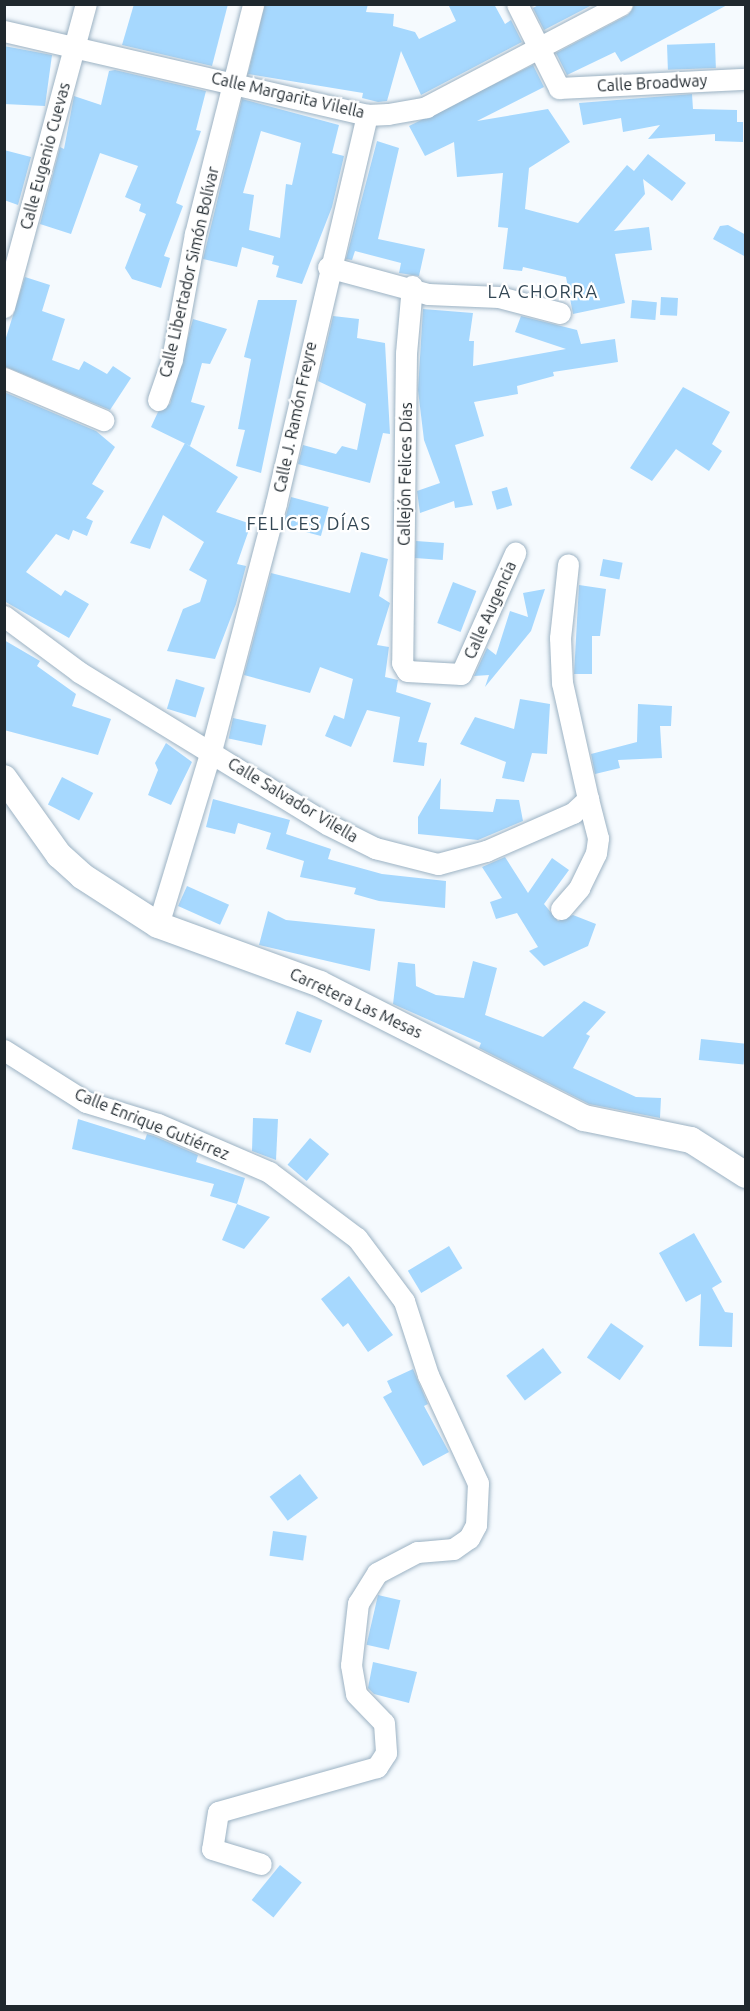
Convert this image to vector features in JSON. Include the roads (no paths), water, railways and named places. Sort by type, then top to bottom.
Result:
[{"type":"street","name":"Calle Eugenio Cuevas","points":[[4,307],[86,4]]},
{"type":"street","name":"Calle Libertador Simón Bolívar","points":[[158,400],[172,359],[193,242],[253,4]]},
{"type":"street","points":[[517,4],[539,48]]},
{"type":"street","name":"Calle Margarita Vilella","points":[[4,31],[76,45],[367,115],[426,107],[622,4]]},
{"type":"street","name":"Calle Broadway","points":[[539,48],[559,88],[746,79]]},
{"type":"street","name":"Calle J. Ramón Freyre","points":[[158,924],[212,751],[276,503],[328,267],[367,115]]},
{"type":"street","points":[[328,267],[412,286],[428,294],[499,297],[560,314]]},
{"type":"street","name":"Callejón Felices Días","points":[[402,663],[406,353],[412,286]]},
{"type":"street","points":[[4,378],[103,420]]},
{"type":"street","name":"Calle Augencia","points":[[402,663],[407,671],[418,674],[460,675],[515,553]]},
{"type":"street","points":[[561,909],[579,888],[596,853],[598,838],[566,712],[560,638],[568,564]]},
{"type":"street","name":"Calle Salvador Vilella","points":[[4,616],[79,672],[352,838],[426,863],[473,857],[564,817],[588,800]]},
{"type":"street","name":"Carretera Las Mesas","points":[[4,778],[59,855],[82,876],[158,924],[320,984],[584,1118],[691,1140],[746,1175]]},
{"type":"street","name":"Calle Enrique Gutiérrez","points":[[4,1050],[86,1101],[158,1124],[268,1172],[357,1238],[404,1301],[428,1375],[478,1483],[476,1525],[469,1538],[453,1549],[417,1552],[377,1574],[358,1603],[351,1665],[356,1694],[384,1723],[386,1753],[377,1767],[218,1812],[213,1850],[261,1864]]},
{"type":"district","name":"LA CHORRA","points":[[543,291]]},
{"type":"district","name":"FELICES DÍAS","points":[[309,523]]}]
